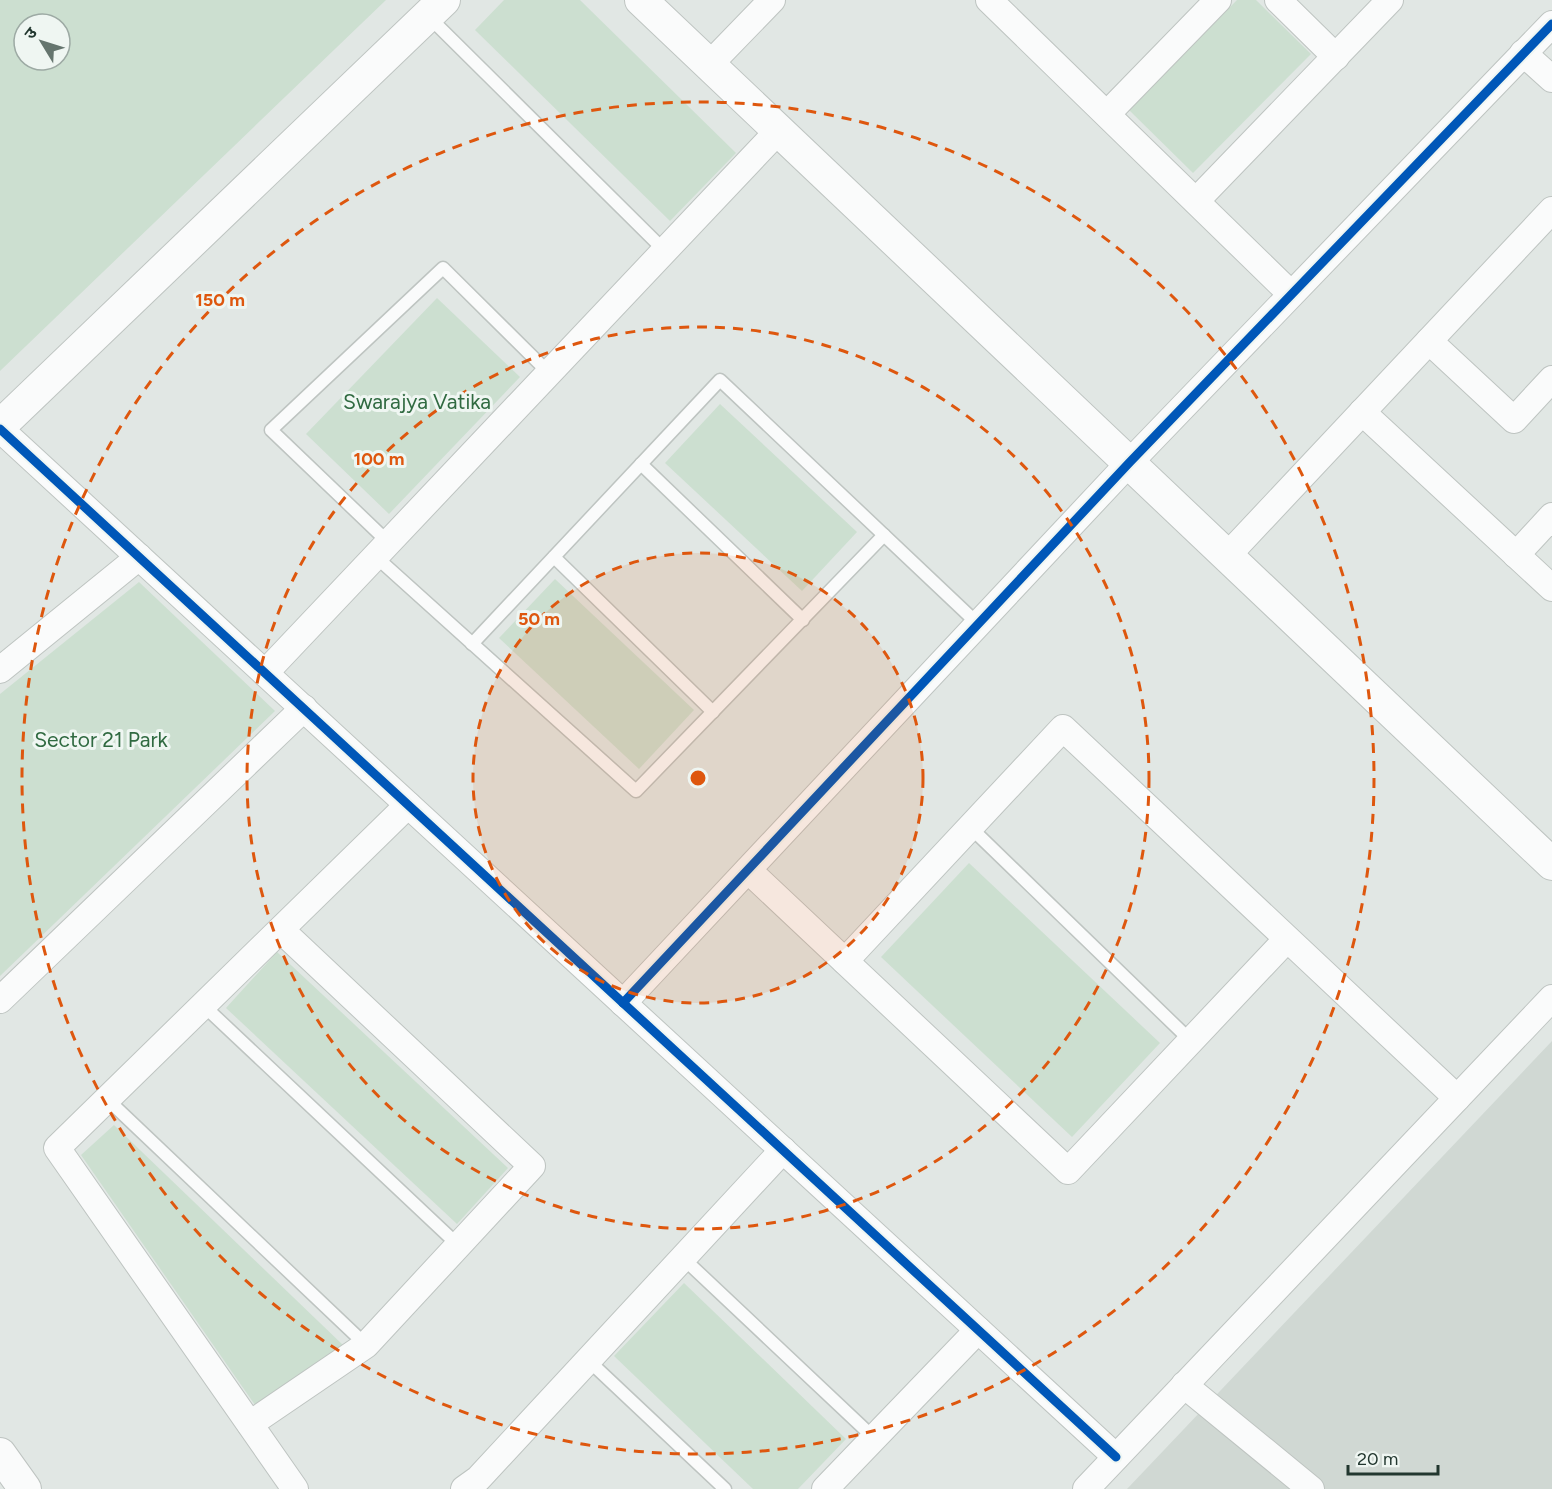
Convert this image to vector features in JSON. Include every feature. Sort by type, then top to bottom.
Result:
[{"type":"street","points":[[641,0],[1552,864]]},
{"type":"street","points":[[709,65],[772,0]]},
{"type":"street","points":[[989,0],[1291,294]]},
{"type":"street","points":[[1107,114],[1218,0]]},
{"type":"street","points":[[1278,0],[1336,57]]},
{"type":"street","points":[[1196,201],[1390,0]]},
{"type":"street","points":[[436,8],[0,427],[1116,1457]]},
{"type":"street","points":[[623,1003],[1129,463],[1552,24]]},
{"type":"street","points":[[1523,54],[1552,79]]},
{"type":"street","points":[[264,673],[779,130]]},
{"type":"street","points":[[1227,556],[1429,340],[1550,216]]},
{"type":"street","points":[[1429,340],[1514,420],[1552,380]]},
{"type":"street","points":[[1362,412],[1552,588]]},
{"type":"street","points":[[1516,555],[1552,516]]},
{"type":"street","points":[[0,670],[139,557]]},
{"type":"street","points":[[0,1000],[304,708]]},
{"type":"street","points":[[845,961],[1063,728],[1457,1098]]},
{"type":"street","points":[[295,1489],[57,1148],[408,805]]},
{"type":"street","points":[[748,870],[1068,1171],[1287,939]]},
{"type":"street","points":[[250,1424],[366,1345],[532,1166],[280,930]]},
{"type":"street","points":[[1086,1489],[1552,998]]},
{"type":"street","points":[[476,1486],[588,1360],[783,1150]]},
{"type":"street","points":[[825,1489],[978,1330]]},
{"type":"street","points":[[1184,1385],[1311,1489]]},
{"type":"street","points":[[0,1454],[25,1489]]},
{"type":"lane","points":[[436,8],[665,251]]},
{"type":"lane","points":[[549,373],[443,268],[271,430],[472,644],[636,791],[884,536]]},
{"type":"lane","points":[[472,644],[720,380],[978,624]]},
{"type":"lane","points":[[641,464],[802,620]]},
{"type":"lane","points":[[554,557],[713,712]]},
{"type":"lane","points":[[970,827],[1191,1041]]},
{"type":"lane","points":[[203,1005],[458,1245]]},
{"type":"lane","points":[[107,1099],[366,1345]]},
{"type":"lane","points":[[682,1258],[874,1438]]},
{"type":"lane","points":[[588,1360],[725,1489]]},
{"type":"shaded area","points":[[1552,1041],[1552,1489],[1127,1489]]},
{"type":"green space","points":[[0,0],[386,0],[0,371]]},
{"type":"green space","points":[[504,0],[580,0],[736,153],[670,221],[475,30]]},
{"type":"green space","points":[[1237,0],[1256,0],[1311,54],[1193,173],[1129,110]]},
{"type":"green space","name":"Swarajya Vatika","points":[[437,298],[520,377],[389,514],[306,434]]},
{"type":"green space","points":[[720,404],[857,532],[802,591],[665,463]]},
{"type":"green space","points":[[555,579],[694,710],[639,769],[499,638]]},
{"type":"green space","name":"Sector 21 Park","points":[[139,582],[275,711],[0,976],[0,694]]},
{"type":"green space","points":[[969,863],[1160,1043],[1072,1137],[881,957]]},
{"type":"green space","points":[[277,952],[508,1168],[457,1224],[226,1008]]},
{"type":"green space","points":[[114,1125],[344,1346],[255,1405],[81,1155]]},
{"type":"green space","points":[[684,1283],[846,1439],[798,1489],[753,1489],[614,1356]]},
{"type":"cycle path","points":[[623,1003],[1129,463],[1552,24]]},
{"type":"cycle path","points":[[0,429],[1116,1457]]}]
